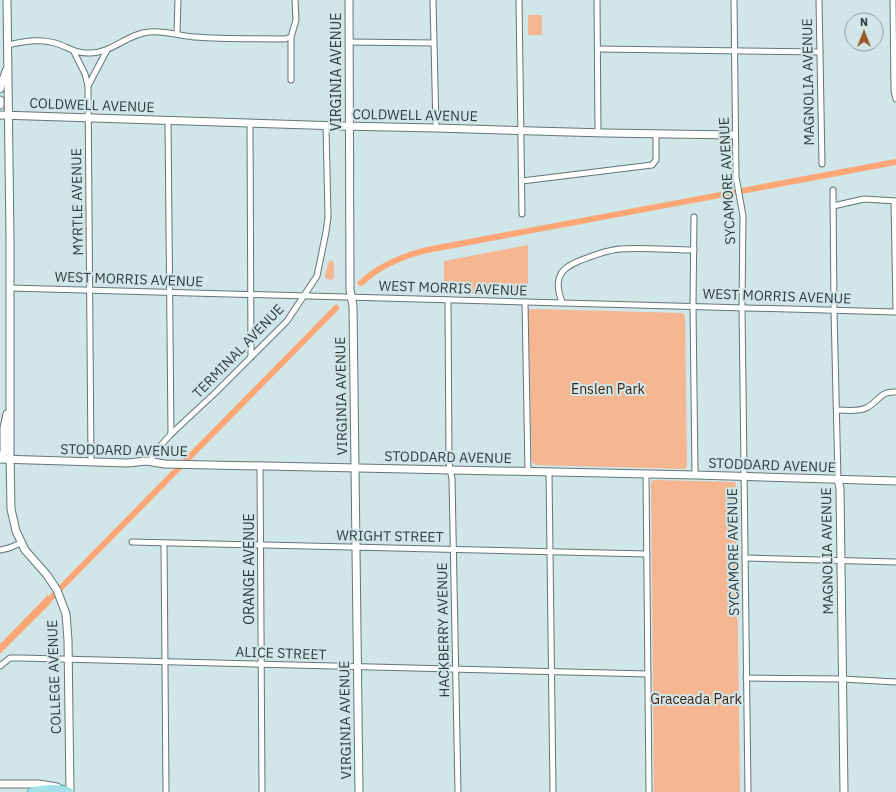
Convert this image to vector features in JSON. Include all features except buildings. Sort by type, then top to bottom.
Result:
[{"type":"main road","points":[[32,792],[49,790],[68,791]]},
{"type":"street","name":"COLLEGE AVENUE","points":[[7,0],[10,460],[12,515],[21,543],[54,586],[60,598],[67,621],[69,659],[68,791]]},
{"type":"street","points":[[177,34],[178,0]]},
{"type":"street","points":[[291,80],[292,35],[296,20],[295,0]]},
{"type":"street","name":"VIRGINIA AVENUE","points":[[349,0],[350,290],[352,297],[359,792]]},
{"type":"street","points":[[434,0],[436,128]]},
{"type":"street","points":[[519,0],[522,214]]},
{"type":"street","points":[[597,0],[598,133]]},
{"type":"street","name":"SYCAMORE AVENUE","points":[[734,0],[734,135],[737,186],[743,216],[742,307],[748,792]]},
{"type":"street","name":"MAGNOLIA AVENUE","points":[[819,0],[822,164]]},
{"type":"street","points":[[893,0],[894,91],[896,99]]},
{"type":"street","points":[[7,45],[30,41],[46,41],[61,45],[74,52],[90,54],[107,50],[140,33],[164,31],[192,37],[285,39],[292,35]]},
{"type":"street","points":[[349,42],[434,43]]},
{"type":"street","points":[[598,49],[820,52]]},
{"type":"street","name":"MYRTLE AVENUE","points":[[88,86],[107,50]]},
{"type":"street","name":"MYRTLE AVENUE","points":[[74,52],[85,74],[88,86],[91,290],[91,462]]},
{"type":"street","points":[[0,89],[7,67]]},
{"type":"street","points":[[0,100],[0,105]]},
{"type":"street","name":"COLDWELL AVENUE","points":[[0,115],[326,126],[734,135]]},
{"type":"street","points":[[168,121],[171,434]]},
{"type":"street","points":[[250,123],[251,357]]},
{"type":"street","name":"TERMINAL AVENUE","points":[[151,461],[154,453],[171,434],[287,321],[317,276],[326,232],[328,205],[326,126]]},
{"type":"street","points":[[522,181],[652,165],[656,160],[656,134]]},
{"type":"street","name":"MAGNOLIA AVENUE","points":[[833,190],[837,474],[840,488],[844,792]]},
{"type":"street","points":[[833,206],[864,199],[895,201],[896,310]]},
{"type":"street","points":[[694,217],[693,306],[695,475]]},
{"type":"street","points":[[562,302],[558,293],[560,274],[573,264],[594,255],[619,249],[694,250]]},
{"type":"street","name":"WEST MORRIS AVENUE","points":[[10,288],[834,310],[896,310]]},
{"type":"street","name":"HACKBERRY AVENUE","points":[[448,300],[449,463],[452,479],[458,792]]},
{"type":"street","points":[[525,302],[528,472]]},
{"type":"street","points":[[837,410],[860,410],[872,404],[881,394],[886,392],[896,392]]},
{"type":"street","points":[[0,459],[4,452],[4,428],[10,404]]},
{"type":"street","name":"STODDARD AVENUE","points":[[0,459],[130,463],[151,461],[161,464],[695,475],[744,478],[896,481]]},
{"type":"street","name":"ORANGE AVENUE","points":[[260,466],[262,792]]},
{"type":"street","points":[[549,472],[552,792]]},
{"type":"street","points":[[646,474],[649,792]]},
{"type":"street","name":"WRIGHT STREET","points":[[132,542],[647,554]]},
{"type":"street","points":[[0,550],[21,543]]},
{"type":"street","points":[[164,543],[166,792]]},
{"type":"street","points":[[746,558],[896,562]]},
{"type":"street","name":"ALICE STREET","points":[[0,666],[10,658],[648,674]]},
{"type":"street","points":[[746,678],[842,679],[896,682]]},
{"type":"street","points":[[0,784],[39,784],[56,786],[68,791]]},
{"type":"green space","points":[[528,15],[542,15],[542,35],[528,35]]},
{"type":"green space","points":[[528,245],[528,296],[444,293],[444,261]]},
{"type":"green space","points":[[332,260],[334,263],[334,277],[332,280],[326,279],[325,275],[329,261]]},
{"type":"green space","name":"Enslen Park","points":[[528,310],[682,313],[685,315],[687,466],[685,469],[536,465],[532,462]]},
{"type":"green space","name":"Graceada Park","points":[[653,480],[735,482],[740,792],[654,792],[651,482]]},
{"type":"shaded area","points":[[47,594],[51,603],[0,654],[0,644],[46,597]]},
{"type":"waterway","points":[[361,283],[384,266],[409,255],[427,250],[896,162]]},
{"type":"waterway","points":[[44,605],[336,308]]}]
